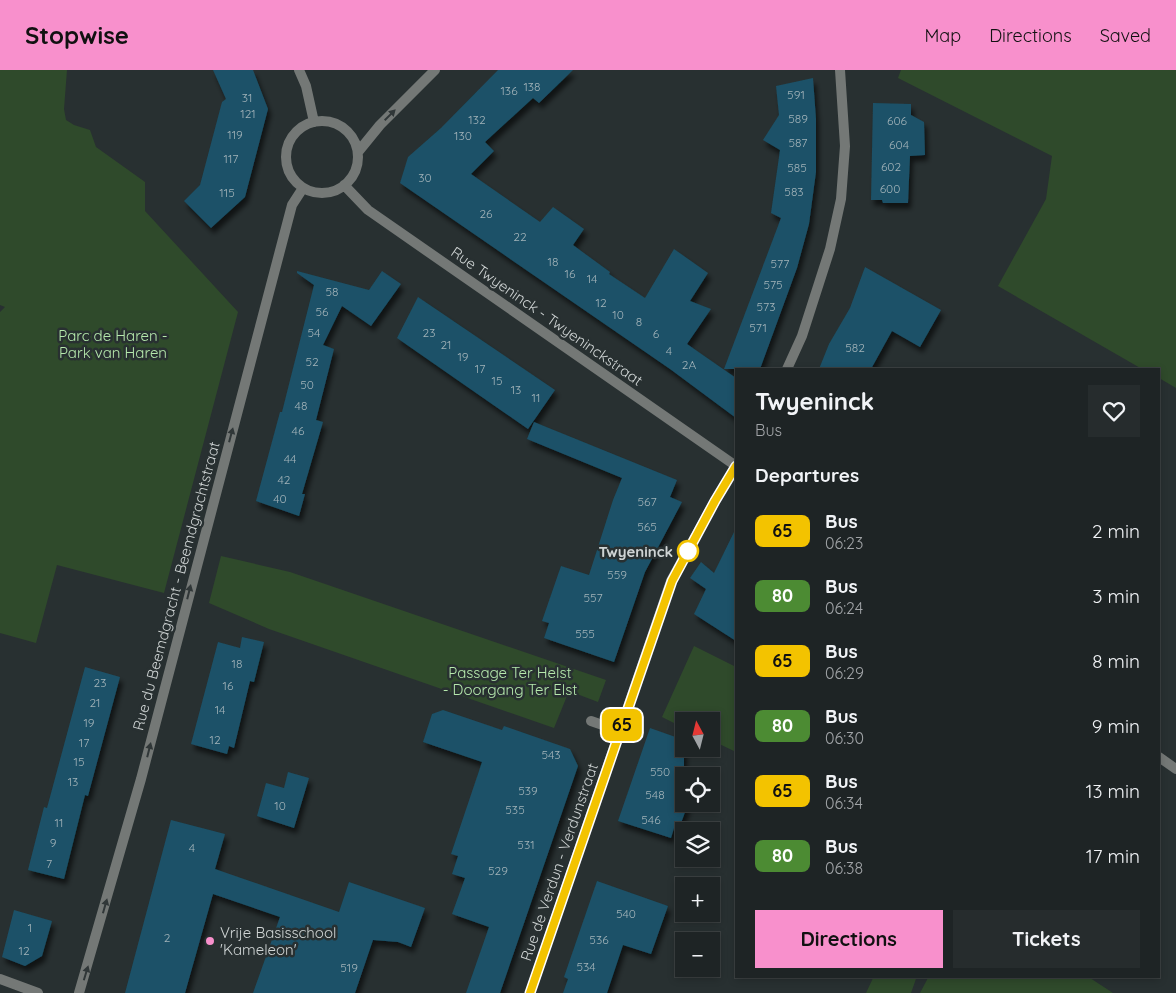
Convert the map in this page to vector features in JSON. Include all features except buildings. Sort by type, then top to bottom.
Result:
[{"type":"street","points":[[299,70],[306,86],[314,122]]},
{"type":"street","points":[[358,152],[380,125],[435,70]]},
{"type":"street","points":[[787,368],[802,336],[830,249],[840,198],[845,146],[840,70]]},
{"type":"street","points":[[326,121],[337,124],[347,131],[354,141],[358,152],[357,167],[350,180],[330,192],[321,193],[303,188],[294,180],[288,170],[286,157],[293,134],[302,126],[314,122],[326,121]]},
{"type":"street","name":"Rue Twyeninck - Twyeninckstraat","points":[[344,185],[368,210],[735,465]]},
{"type":"street","name":"Rue du Beemdgracht - Beemdgrachtstraat","points":[[79,993],[141,779],[292,205],[303,188]]},
{"type":"street","name":"Rue de Verdun - Verdunstraat","points":[[530,993],[672,581],[735,468]]},
{"type":"street","points":[[591,721],[620,731]]},
{"type":"street","points":[[1160,758],[1176,769]]},
{"type":"street","points":[[0,979],[38,993]]},
{"type":"green space","name":"Parc de Haren - Park van Haren","points":[[0,70],[67,70],[64,109],[66,120],[74,125],[90,130],[96,147],[145,182],[145,211],[238,312],[164,593],[57,565],[36,643],[0,633],[0,312],[5,307],[0,305]]},
{"type":"green space","points":[[901,70],[1176,70],[1176,388],[1160,379],[1160,368],[1140,368],[998,286],[1046,199],[1052,156],[898,78]]},
{"type":"green space","name":"Passage Ter Helst - Doorgang Ter Elst","points":[[221,556],[290,572],[606,680],[598,702],[569,691],[554,728],[269,629],[209,603]]},
{"type":"green space","points":[[694,646],[735,666],[735,752],[720,744],[720,712],[675,712],[675,724],[662,717]]},
{"type":"green space","points":[[873,978],[916,978],[911,993],[866,993]]},
{"type":"green space","points":[[928,978],[1090,978],[1113,993],[920,993]]},
{"type":"bus line","name":"65","points":[[530,993],[672,581],[735,468]]},
{"type":"place","name":"Twyeninck","points":[[688,551]]},
{"type":"place","name":"Vrije Basisschool 'Kameleon'","points":[[210,941]]}]
